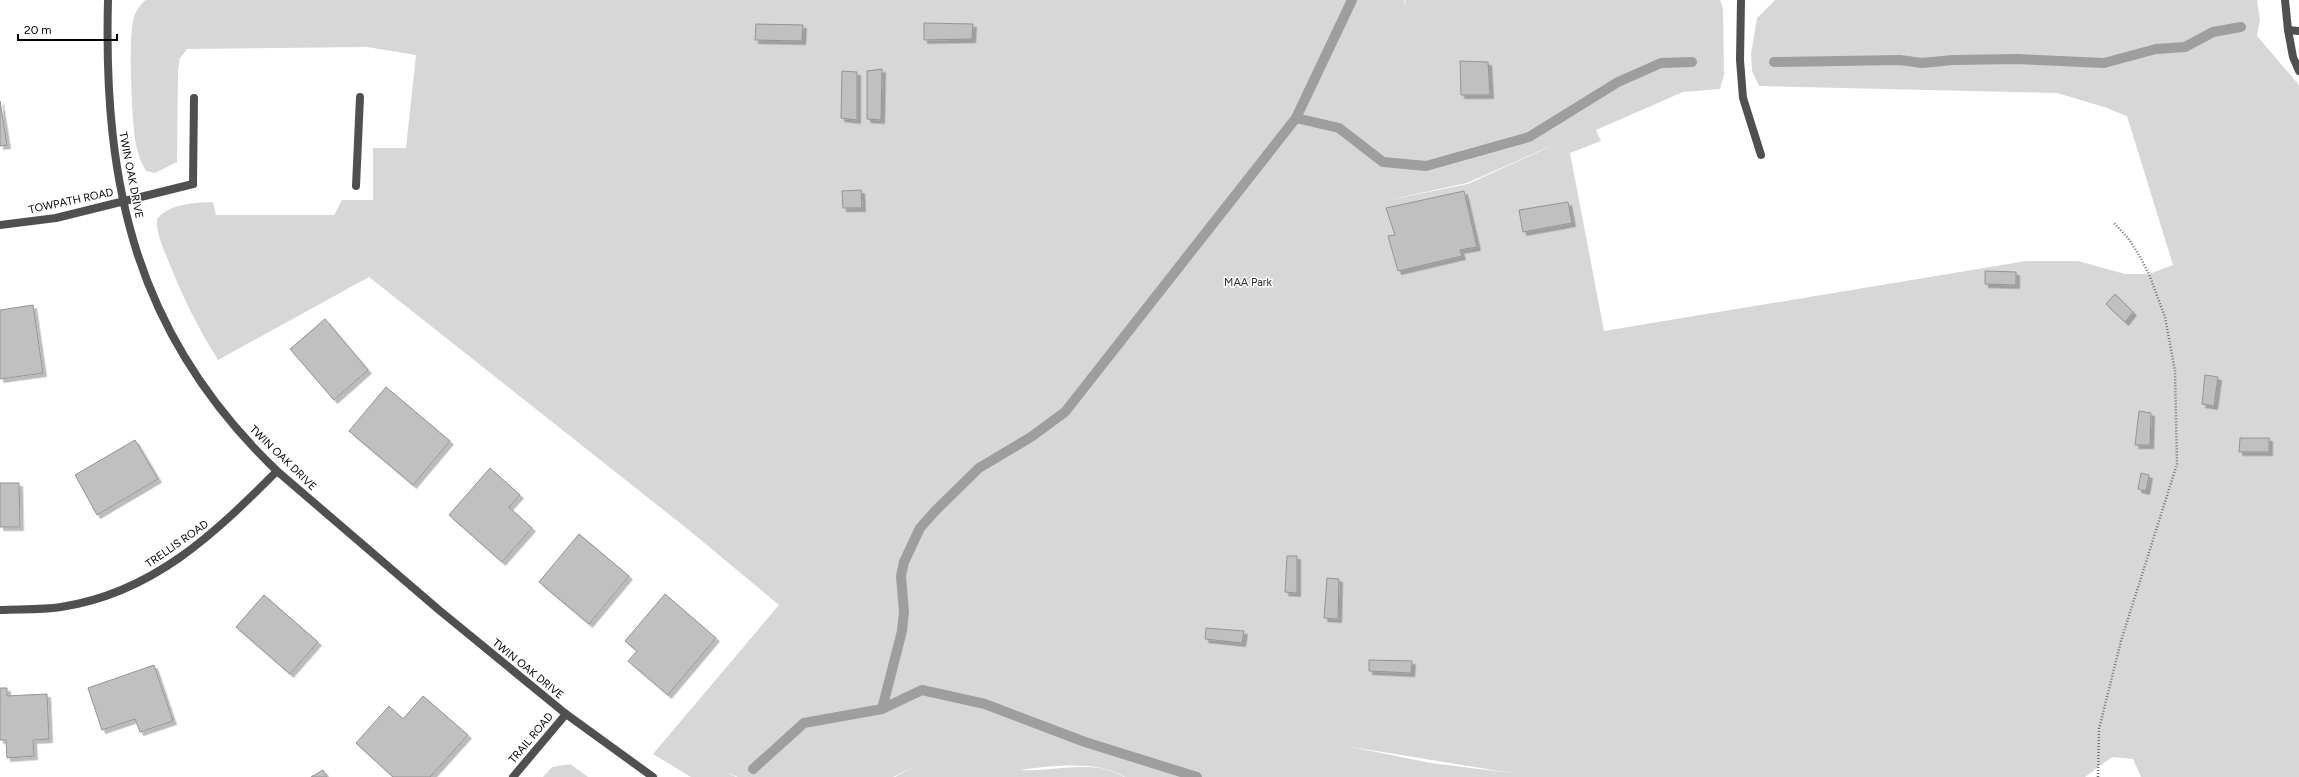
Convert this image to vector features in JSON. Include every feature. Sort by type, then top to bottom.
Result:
[{"type":"street","name":"TWIN OAK DRIVE","points":[[108,0],[106,62],[113,145],[123,201],[143,272],[161,314],[186,361],[216,405],[253,448],[277,471],[439,610],[566,714],[654,777]]},
{"type":"street","points":[[1741,0],[1740,60],[1743,98],[1761,155]]},
{"type":"street","points":[[2285,0],[2293,57],[2299,71]]},
{"type":"street","points":[[2288,30],[2299,31]]},
{"type":"street","points":[[356,186],[360,97]]},
{"type":"street","name":"TOWPATH ROAD","points":[[0,225],[56,218],[193,184],[194,98]]},
{"type":"street","name":"TRELLIS ROAD","points":[[0,610],[66,606],[87,602],[139,583],[175,561],[223,525],[277,471]]},
{"type":"street","name":"TRAIL ROAD","points":[[513,777],[566,714]]},
{"type":"path","points":[[2098,777],[2099,729],[2121,641],[2177,464],[2175,371],[2165,317],[2149,274],[2139,255],[2128,238],[2114,223]]},
{"type":"green space","name":"MAA Park","points":[[146,0],[1404,0],[1406,6],[1405,0],[1720,0],[1723,9],[1724,75],[1720,89],[1683,92],[1596,130],[1601,141],[1570,153],[1604,331],[2026,261],[2078,261],[2125,274],[2149,274],[2173,265],[2127,116],[2104,107],[2057,93],[1759,86],[1752,71],[1751,54],[1757,18],[1775,0],[2257,0],[2260,20],[2257,36],[2299,85],[2299,777],[2141,777],[2133,759],[2112,757],[2085,777],[1125,777],[1119,774],[1124,777],[895,777],[916,766],[893,777],[738,777],[726,772],[736,777],[691,777],[653,754],[779,605],[690,531],[369,277],[218,360],[191,312],[162,245],[157,219],[169,210],[183,205],[213,202],[216,215],[334,215],[342,200],[373,200],[373,148],[406,148],[416,55],[367,47],[187,49],[180,58],[178,70],[177,162],[155,173],[146,171],[140,160],[135,139],[131,75],[131,38],[135,14]],"holes":[[[1562,141],[1468,184],[1379,202],[1467,183]],[[1346,746],[1511,773],[1431,763]],[[1059,766],[1088,766],[1102,768],[1105,769],[1074,767],[1020,770]]]},
{"type":"green space","points":[[570,764],[588,777],[543,777],[552,767]]},
{"type":"building","points":[[924,23],[973,24],[972,39],[924,40]]},
{"type":"building","points":[[756,24],[803,25],[802,41],[755,40]]},
{"type":"building","points":[[1460,61],[1488,62],[1490,95],[1461,95]]},
{"type":"building","points":[[882,69],[881,120],[867,119],[867,71]]},
{"type":"building","points":[[842,71],[857,72],[857,120],[841,118]]},
{"type":"building","points":[[0,101],[7,145],[0,146]]},
{"type":"building","points":[[861,190],[862,208],[843,208],[842,191]]},
{"type":"building","points":[[1464,191],[1477,247],[1460,250],[1462,256],[1398,271],[1388,236],[1395,235],[1386,208]]},
{"type":"building","points":[[1568,202],[1572,223],[1523,232],[1519,210]]},
{"type":"building","points":[[1985,271],[2016,272],[2016,285],[1985,284]]},
{"type":"building","points":[[2115,294],[2133,312],[2125,322],[2106,304]]},
{"type":"building","points":[[33,305],[43,373],[0,379],[0,310]]},
{"type":"building","points":[[325,319],[368,370],[334,400],[290,349]]},
{"type":"building","points":[[2205,375],[2218,377],[2214,406],[2202,404]]},
{"type":"building","points":[[386,387],[450,441],[413,485],[349,431]]},
{"type":"building","points":[[2139,411],[2151,413],[2150,445],[2135,445]]},
{"type":"building","points":[[2240,438],[2269,438],[2269,452],[2239,452]]},
{"type":"building","points":[[135,440],[158,479],[97,515],[75,475]]},
{"type":"building","points":[[490,468],[520,495],[509,507],[532,528],[502,562],[449,515]]},
{"type":"building","points":[[2141,473],[2149,475],[2146,491],[2138,489]]},
{"type":"building","points":[[0,483],[19,483],[20,527],[0,527]]},
{"type":"building","points":[[579,534],[629,576],[589,624],[539,582]]},
{"type":"building","points":[[1287,556],[1297,556],[1297,593],[1285,592]]},
{"type":"building","points":[[1327,578],[1339,579],[1338,619],[1324,618]]},
{"type":"building","points":[[665,594],[716,638],[668,695],[628,661],[637,651],[625,641]]},
{"type":"building","points":[[264,595],[318,642],[290,674],[236,627]]},
{"type":"building","points":[[1206,628],[1244,631],[1242,643],[1205,639]]},
{"type":"building","points":[[1369,660],[1412,661],[1411,673],[1369,671]]},
{"type":"building","points":[[154,665],[173,721],[140,732],[135,719],[102,730],[88,688]]},
{"type":"building","points":[[0,688],[7,688],[7,696],[47,694],[49,739],[33,740],[34,756],[7,758],[6,740],[0,740]]},
{"type":"building","points":[[423,696],[468,735],[430,777],[393,777],[356,743],[389,706],[403,719]]},
{"type":"building","points":[[323,770],[327,777],[311,777]]},
{"type":"waterway","points":[[753,769],[804,723],[882,709],[902,631],[904,612],[901,576],[904,562],[920,528],[937,509],[979,468],[1031,437],[1065,412],[1296,118],[1352,0]]},
{"type":"waterway","points":[[1774,62],[1900,60],[1922,63],[1953,60],[2017,59],[2104,63],[2156,49],[2185,47],[2213,32],[2241,27]]},
{"type":"waterway","points":[[1296,118],[1339,128],[1383,162],[1426,166],[1529,137],[1618,82],[1661,63],[1692,62]]},
{"type":"waterway","points":[[882,709],[922,690],[985,704],[1085,742],[1197,777]]}]
